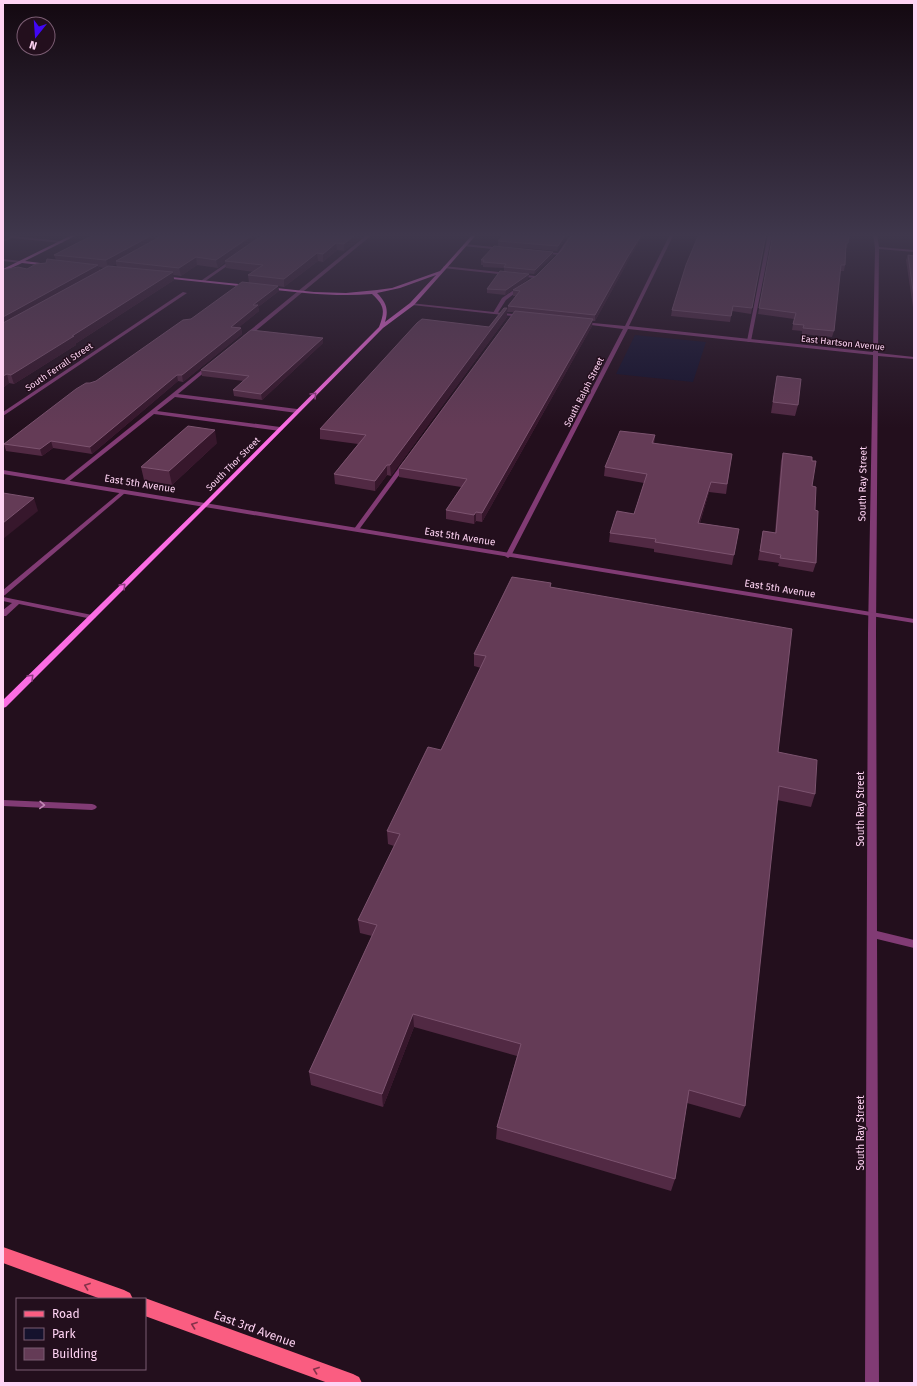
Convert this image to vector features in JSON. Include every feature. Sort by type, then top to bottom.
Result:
[{"type":"main road","points":[[380,299],[384,303],[386,312],[382,326]]},
{"type":"main road","name":"South Thor Street","points":[[3,705],[205,505],[382,326],[412,304],[417,299]]},
{"type":"main road","points":[[3,1255],[121,1298]]},
{"type":"main road","name":"East 3rd Avenue","points":[[146,1307],[353,1383]]},
{"type":"street","name":"South Ferrall Street","points":[[3,414],[176,299]]},
{"type":"street","points":[[241,341],[294,299]]},
{"type":"street","points":[[495,313],[504,299]]},
{"type":"street","name":"South Ralph Street","points":[[508,556],[640,299]]},
{"type":"street","points":[[749,341],[757,299]]},
{"type":"street","name":"South Ray Street","points":[[872,1383],[872,614],[876,299]]},
{"type":"street","points":[[412,304],[528,317]]},
{"type":"street","points":[[508,321],[513,315]]},
{"type":"street","name":"East Hartson Avenue","points":[[581,323],[914,358]]},
{"type":"street","points":[[65,482],[216,360]]},
{"type":"street","points":[[174,395],[297,411]]},
{"type":"street","points":[[153,412],[280,429]]},
{"type":"street","points":[[356,530],[409,457]]},
{"type":"street","name":"East 5th Avenue","points":[[3,472],[508,556],[914,621]]},
{"type":"street","points":[[3,594],[123,492]]},
{"type":"street","points":[[3,599],[92,617]]},
{"type":"street","points":[[3,614],[17,602]]},
{"type":"street","points":[[3,803],[92,806]]},
{"type":"street","points":[[872,934],[914,944]]},
{"type":"green space","points":[[635,335],[706,342],[693,382],[616,374]]},
{"type":"building","points":[[3,299],[36,299],[3,317]]},
{"type":"building","points":[[48,299],[131,299],[11,375],[7,374],[3,376],[3,323]]},
{"type":"building","points":[[219,299],[261,299],[253,305],[258,305],[231,327],[241,328],[182,375],[177,375],[90,447],[51,441],[40,449],[4,444],[76,389],[86,383],[96,381],[183,320],[191,319]]},
{"type":"building","points":[[514,299],[604,299],[595,315],[508,306]]},
{"type":"building","points":[[676,299],[754,299],[752,308],[733,306],[731,316],[672,310]]},
{"type":"building","points":[[761,299],[837,299],[834,331],[803,328],[804,325],[793,324],[796,313],[759,308]]},
{"type":"building","points":[[504,308],[507,308],[390,465],[387,465],[375,481],[334,474],[366,435],[320,429],[417,323],[422,319],[489,327]]},
{"type":"building","points":[[515,311],[593,319],[482,513],[476,512],[474,515],[446,510],[467,479],[399,468]]},
{"type":"building","points":[[251,330],[323,338],[261,394],[233,390],[249,376],[201,370]]},
{"type":"building","points":[[777,376],[801,379],[798,405],[773,402]]},
{"type":"building","points":[[188,426],[215,430],[169,471],[141,467]]},
{"type":"building","points":[[620,431],[655,435],[652,443],[732,454],[727,484],[711,482],[698,523],[739,529],[734,555],[655,542],[656,539],[610,533],[617,511],[634,514],[647,474],[605,467]]},
{"type":"building","points":[[783,453],[812,457],[812,461],[816,461],[812,486],[816,487],[815,510],[818,511],[816,563],[780,558],[781,555],[760,551],[763,531],[776,533]]},
{"type":"building","points":[[3,493],[34,498],[3,523]]},
{"type":"building","points":[[512,577],[551,583],[550,587],[792,629],[778,752],[817,760],[815,794],[779,786],[745,1106],[689,1090],[675,1179],[497,1127],[521,1044],[413,1014],[382,1094],[309,1072],[377,925],[358,920],[400,834],[387,831],[428,747],[441,750],[486,656],[474,654]]}]
